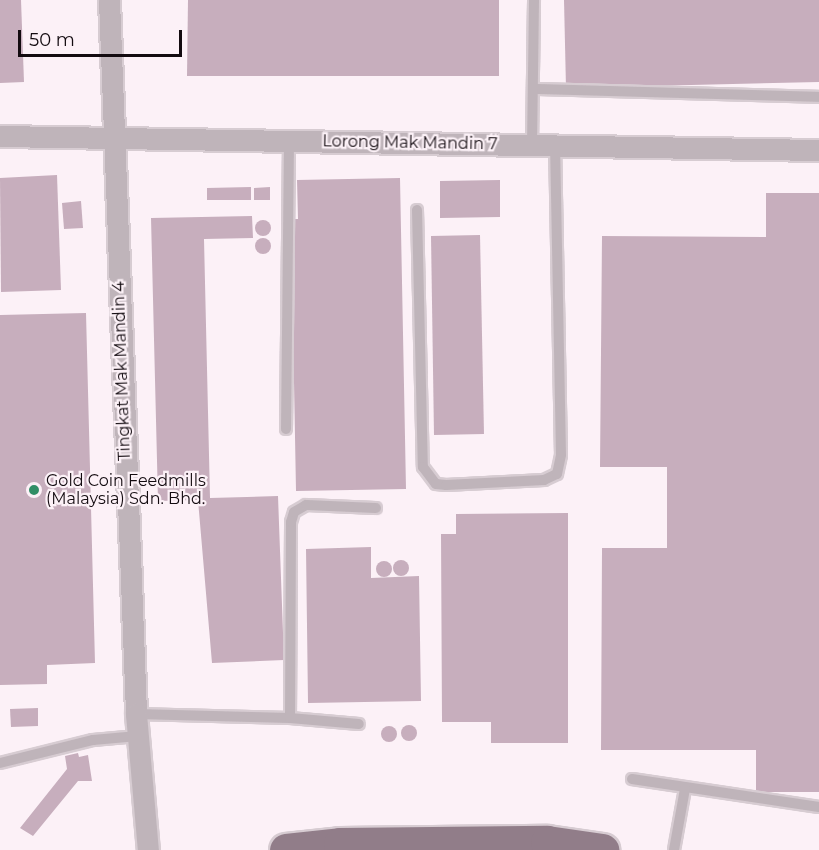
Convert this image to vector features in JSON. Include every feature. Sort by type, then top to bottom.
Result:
[{"type":"main road","points":[[286,850],[340,844],[547,842],[602,850]]},
{"type":"street","name":"Tingkat Mak Mandin 4","points":[[109,0],[112,138],[136,714],[148,850]]},
{"type":"street","name":"Lorong Mak Mandin 7","points":[[0,136],[819,150]]},
{"type":"lane","points":[[532,145],[534,0]]},
{"type":"lane","points":[[534,89],[819,97]]},
{"type":"lane","points":[[286,429],[289,141]]},
{"type":"lane","points":[[417,210],[423,467],[436,484],[446,485],[535,481],[557,474],[561,455],[555,145]]},
{"type":"lane","points":[[290,718],[291,522],[294,512],[306,505],[375,508]]},
{"type":"lane","points":[[136,714],[290,718],[359,724]]},
{"type":"lane","points":[[0,763],[76,743],[138,736]]},
{"type":"lane","points":[[632,779],[685,789],[819,807]]},
{"type":"lane","points":[[674,850],[685,789]]},
{"type":"building","points":[[0,0],[21,0],[24,82],[0,83]]},
{"type":"building","points":[[188,0],[499,0],[499,76],[187,76]]},
{"type":"building","points":[[564,0],[819,0],[819,82],[566,88]]},
{"type":"building","points":[[57,175],[61,290],[1,292],[0,178]]},
{"type":"building","points":[[400,178],[406,489],[296,491],[291,219],[298,219],[297,180]]},
{"type":"building","points":[[500,180],[500,217],[440,218],[440,181]]},
{"type":"building","points":[[251,187],[251,200],[207,200],[207,188]]},
{"type":"building","points":[[270,187],[270,200],[254,200],[254,188]]},
{"type":"building","points":[[766,193],[819,193],[819,792],[756,792],[756,750],[601,750],[602,548],[667,548],[667,467],[600,467],[602,236],[766,237]]},
{"type":"building","points":[[81,201],[83,228],[64,229],[62,203]]},
{"type":"building","points":[[252,216],[253,238],[204,239],[210,498],[278,496],[284,660],[212,663],[198,500],[158,501],[151,218]]},
{"type":"building","points":[[263,220],[271,228],[263,236],[255,228]]},
{"type":"building","points":[[480,235],[484,434],[434,435],[431,236]]},
{"type":"building","points":[[263,238],[271,246],[263,254],[255,246]]},
{"type":"building","name":"Gold Coin Feedmills (Malaysia) Sdn. Bhd.","points":[[86,313],[95,663],[47,665],[47,684],[0,685],[0,315]]},
{"type":"building","points":[[568,513],[568,743],[491,743],[491,722],[442,722],[441,534],[456,534],[456,514]]},
{"type":"building","points":[[371,547],[371,578],[419,576],[421,701],[308,703],[306,549]]},
{"type":"building","points":[[401,560],[409,568],[401,576],[393,568]]},
{"type":"building","points":[[384,561],[392,569],[384,577],[376,569]]},
{"type":"building","points":[[38,708],[38,726],[11,727],[10,709]]},
{"type":"building","points":[[409,725],[417,733],[409,741],[401,733]]},
{"type":"building","points":[[389,726],[397,734],[389,742],[381,734]]},
{"type":"building","points":[[78,753],[79,757],[88,755],[92,781],[78,781],[33,836],[20,828],[67,769],[65,756]]},
{"type":"place","name":"Gold Coin Feedmills (Malaysia) Sdn. Bhd.","points":[[34,490]]}]
